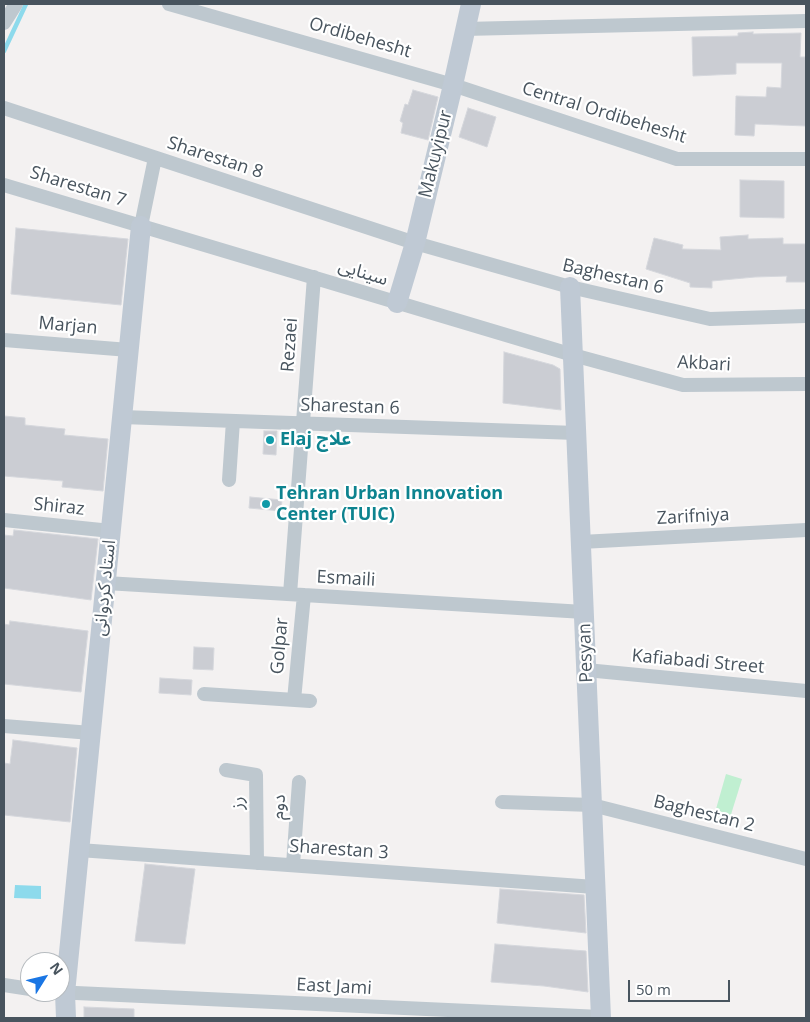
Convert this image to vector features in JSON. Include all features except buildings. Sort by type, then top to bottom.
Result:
[{"type":"street","points":[[4,23],[16,4]]},
{"type":"street","name":"Ordibehesht","points":[[169,4],[453,84]]},
{"type":"street","name":"Makuyipur","points":[[397,302],[415,243],[471,4]]},
{"type":"street","points":[[464,29],[806,21]]},
{"type":"street","name":"Central Ordibehesht","points":[[453,84],[677,159],[806,159]]},
{"type":"street","name":"Sharestan 8","points":[[4,108],[415,243]]},
{"type":"street","name":"استاد کردوانی","points":[[65,952],[79,850],[141,226],[155,158]]},
{"type":"street","name":"Sharestan 7","points":[[4,185],[141,226]]},
{"type":"street","name":"سینایی","points":[[141,226],[573,355]]},
{"type":"street","name":"Baghestan 6","points":[[415,243],[570,287],[710,319],[806,316]]},
{"type":"street","name":"Rezaei","points":[[297,595],[303,424],[314,277]]},
{"type":"street","name":"Pesyan","points":[[570,287],[601,1018]]},
{"type":"street","name":"Marjan","points":[[4,340],[129,350]]},
{"type":"street","name":"Akbari","points":[[573,355],[683,385],[806,384]]},
{"type":"street","name":"Sharestan 6","points":[[122,418],[576,433]]},
{"type":"street","points":[[229,480],[233,421]]},
{"type":"street","name":"Shiraz","points":[[4,520],[111,531]]},
{"type":"street","name":"Zarifniya","points":[[581,542],[806,530]]},
{"type":"street","name":"Esmaili","points":[[106,583],[584,612]]},
{"type":"street","name":"Golpar","points":[[294,700],[297,595]]},
{"type":"street","name":"Kafiabadi Street","points":[[586,670],[806,691]]},
{"type":"street","name":"Golpar","points":[[204,694],[310,701]]},
{"type":"street","points":[[4,726],[91,733]]},
{"type":"street","name":"رز","points":[[226,770],[256,775],[257,863]]},
{"type":"street","name":"دوم","points":[[293,865],[299,782]]},
{"type":"street","name":"Baghestan 2","points":[[502,802],[592,805],[806,859]]},
{"type":"street","name":"Sharestan 3","points":[[79,850],[595,887]]},
{"type":"street","points":[[4,985],[20,987]]},
{"type":"street","name":"East Jami","points":[[70,994],[601,1018]]},
{"type":"street","name":"استاد کردوانی","points":[[62,1002],[66,1018]]},
{"type":"green space","points":[[726,774],[742,779],[729,821],[714,816]]},
{"type":"water","points":[[15,885],[41,886],[41,899],[14,898]]},
{"type":"waterway","points":[[4,51],[26,4]]},
{"type":"place","name":"Elaj علاج","points":[[270,440]]},
{"type":"place","name":"Tehran Urban Innovation Center (TUIC)","points":[[266,504]]}]
